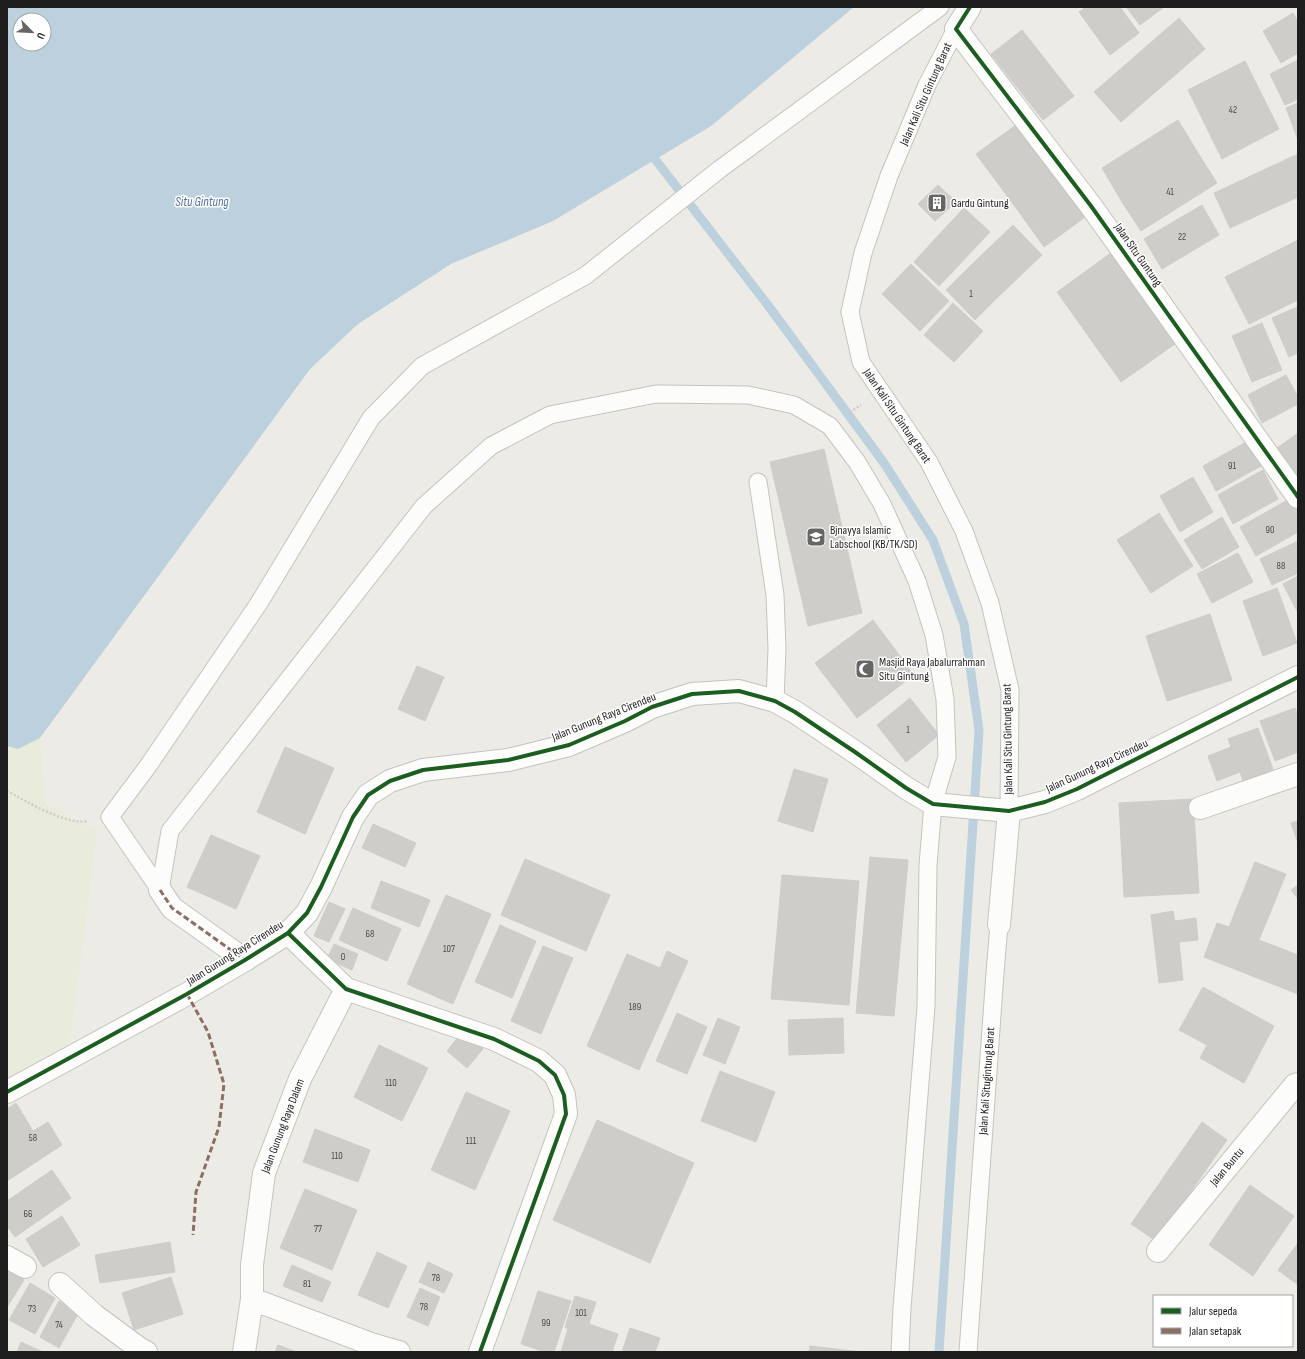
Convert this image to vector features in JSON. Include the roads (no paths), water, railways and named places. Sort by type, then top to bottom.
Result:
[{"type":"street","points":[[956,29],[970,7]]},
{"type":"street","name":"Jalan Situ Guntung","points":[[956,29],[1091,206],[1298,497]]},
{"type":"street","name":"Jalan Gunung Raya Cirendeu","points":[[7,1092],[187,994],[246,960],[288,933],[307,913],[321,887],[353,817],[368,796],[390,781],[423,770],[508,760],[569,745],[625,721],[652,707],[692,694],[739,691],[775,701],[796,712],[906,788],[933,804],[1003,811],[1045,802],[1077,789],[1298,677]]},
{"type":"street","points":[[1200,808],[1298,774]]},
{"type":"street","name":"Jalan Kali Situgintung Barat","points":[[1000,925],[1003,811]]},
{"type":"street","points":[[160,890],[172,908],[246,960]]},
{"type":"street","points":[[288,933],[346,989],[494,1039],[539,1061],[555,1075],[564,1095],[566,1114],[480,1352]]},
{"type":"street","name":"Jalan Gunung Raya Dalam","points":[[244,1352],[252,1299],[252,1265],[264,1173],[300,1080],[346,989]]},
{"type":"street","name":"Jalan Buntu","points":[[1158,1251],[1295,1085],[1298,1084]]},
{"type":"street","points":[[60,1284],[94,1315],[146,1352]]},
{"type":"street","points":[[252,1299],[371,1344],[399,1352]]},
{"type":"lane","points":[[160,890],[110,817],[148,766],[259,603],[370,418],[422,366],[585,276],[652,221],[720,169],[940,7]]},
{"type":"lane","name":"Jalan Kali Situ Gintung Barat","points":[[956,29],[928,85],[889,176],[863,253],[850,312],[861,362],[929,462],[964,531],[990,603],[1010,690],[1003,811]]},
{"type":"lane","points":[[160,890],[170,831],[424,506],[491,446],[550,415],[656,394],[748,395],[794,405],[830,426],[857,462],[882,504],[917,581],[934,635],[945,699],[947,757],[933,804],[928,865],[926,1008],[902,1308],[900,1352]]},
{"type":"lane","points":[[758,482],[775,595],[777,649],[775,701]]},
{"type":"lane","name":"Jalan Kali Situgintung Barat","points":[[968,1352],[994,981],[1000,925]]},
{"type":"water","name":"Situ Gintung","points":[[7,7],[854,7],[711,126],[553,221],[451,264],[358,324],[310,369],[40,738],[18,749],[7,746]]},
{"type":"waterway","points":[[648,150],[767,304],[884,463],[933,540],[964,624],[979,730],[939,1352]]},
{"type":"place","name":"Gardu Gintung","points":[[937,203]]},
{"type":"place","name":"Bjnayya Islamic Labschool (KB/TK/SD)","points":[[816,537]]},
{"type":"place","name":"Masjid Raya Jabalurrahman Situ Gintung","points":[[865,669]]}]
